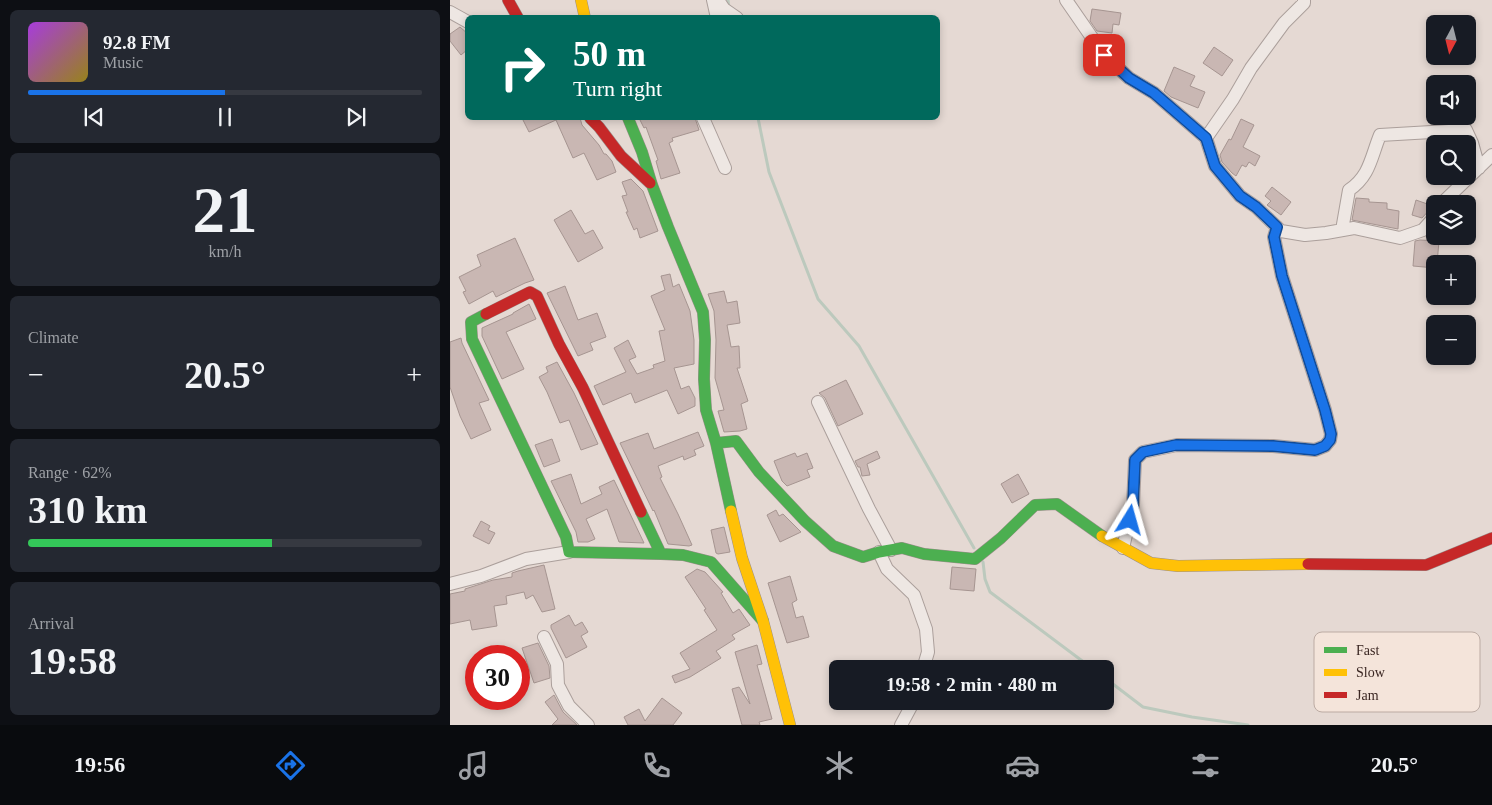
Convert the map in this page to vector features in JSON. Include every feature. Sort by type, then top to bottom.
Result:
[{"type":"street","points":[[508,0],[516,15]]},
{"type":"street","points":[[582,0],[584,15]]},
{"type":"street","points":[[712,0],[716,15]]},
{"type":"street","points":[[718,0],[724,9],[733,15]]},
{"type":"street","points":[[1066,0],[1104,55],[1129,78],[1154,93],[1206,138],[1215,166],[1240,196],[1256,207],[1281,231],[1305,235],[1354,228],[1400,238],[1423,230],[1426,227]]},
{"type":"street","points":[[1206,138],[1257,61],[1284,23],[1304,3],[1304,0]]},
{"type":"street","points":[[450,12],[465,20]]},
{"type":"street","points":[[592,120],[621,156],[652,185]]},
{"type":"street","points":[[629,120],[642,152],[652,185],[703,312],[706,410],[716,443],[742,558],[763,621],[790,725]]},
{"type":"street","points":[[704,120],[726,168]]},
{"type":"street","points":[[1342,230],[1349,190],[1366,173],[1380,134],[1466,130],[1472,143],[1478,168]]},
{"type":"street","points":[[1450,195],[1492,155]]},
{"type":"street","points":[[1122,548],[1133,505],[1135,460],[1143,452],[1176,445],[1273,446],[1315,450],[1325,446],[1330,440],[1331,434],[1325,410],[1282,276],[1274,237],[1277,227]]},
{"type":"street","points":[[569,552],[566,537],[472,339],[471,322],[530,292],[537,296],[559,344],[583,388],[661,554]]},
{"type":"street","points":[[818,402],[869,509],[885,551],[887,569],[914,596],[926,628],[928,652],[926,660]]},
{"type":"street","points":[[716,443],[736,442],[758,472],[832,546],[863,557],[902,548],[924,554],[975,558],[1001,538],[1035,505],[1058,504],[1103,537],[1151,563],[1178,566],[1426,565],[1492,538]]},
{"type":"street","points":[[450,584],[481,576],[526,559],[569,552],[683,554],[711,562],[763,621]]},
{"type":"street","points":[[544,637],[557,664],[558,685],[569,706],[588,725]]},
{"type":"street","points":[[900,725],[909,710]]},
{"type":"building","points":[[1092,9],[1121,13],[1119,25],[1113,24],[1112,33],[1097,31],[1090,21]]},
{"type":"building","points":[[460,27],[465,31],[465,52],[461,55],[450,41],[450,34]]},
{"type":"building","points":[[1214,47],[1233,60],[1222,76],[1203,63]]},
{"type":"building","points":[[1174,67],[1195,76],[1190,86],[1205,92],[1198,108],[1171,97],[1164,91]]},
{"type":"building","points":[[1241,119],[1254,125],[1243,147],[1260,156],[1255,166],[1249,162],[1246,167],[1242,165],[1236,176],[1222,162],[1220,155],[1229,139],[1231,140]]},
{"type":"building","points":[[523,120],[556,120],[529,132]]},
{"type":"building","points":[[556,120],[581,120],[582,125],[604,154],[612,161],[616,172],[597,180],[584,153],[573,158]]},
{"type":"building","points":[[640,120],[696,120],[699,130],[672,138],[673,141],[669,143],[680,173],[661,179],[656,161],[658,160],[646,127],[644,128]]},
{"type":"building","points":[[631,179],[643,191],[658,231],[640,238],[637,228],[634,230],[626,212],[628,212],[622,196],[627,195],[622,182]]},
{"type":"building","points":[[1272,187],[1291,202],[1281,215],[1267,205],[1271,201],[1265,196]]},
{"type":"building","points":[[1356,198],[1369,199],[1369,202],[1387,203],[1387,209],[1399,211],[1398,229],[1352,220]]},
{"type":"building","points":[[1416,200],[1426,204],[1426,214],[1422,218],[1412,215]]},
{"type":"building","points":[[571,210],[585,234],[593,230],[603,248],[578,262],[554,220]]},
{"type":"building","points":[[515,238],[534,280],[496,297],[493,291],[469,304],[463,292],[466,291],[459,277],[481,266],[477,255]]},
{"type":"building","points":[[1426,240],[1426,245],[1439,245],[1438,255],[1426,255],[1426,267],[1413,266],[1415,241]]},
{"type":"building","points":[[670,274],[673,287],[679,284],[690,311],[694,340],[694,364],[674,368],[681,389],[689,386],[695,398],[695,406],[678,414],[667,390],[635,403],[631,393],[603,405],[594,386],[626,372],[614,348],[628,340],[636,357],[629,360],[637,374],[654,368],[653,365],[665,361],[659,331],[665,330],[651,296],[665,290],[661,276]]},
{"type":"building","points":[[565,286],[578,320],[597,313],[606,337],[590,343],[593,350],[578,356],[547,293]]},
{"type":"building","points":[[724,291],[727,303],[737,301],[740,323],[727,325],[731,347],[739,346],[740,368],[737,368],[748,401],[741,404],[747,429],[724,432],[718,411],[724,410],[715,378],[716,340],[714,311],[708,294]]},
{"type":"building","points":[[529,304],[536,319],[506,332],[524,369],[502,379],[482,336],[482,328],[513,314]]},
{"type":"building","points":[[461,338],[489,400],[479,403],[491,430],[471,439],[460,416],[450,387],[450,342]]},
{"type":"building","points":[[557,362],[598,444],[581,450],[569,420],[560,423],[539,377],[548,372],[546,367]]},
{"type":"building","points":[[846,380],[863,414],[838,426],[825,398],[819,393]]},
{"type":"building","points":[[698,432],[704,446],[694,450],[696,455],[684,460],[683,456],[658,466],[662,477],[660,478],[692,545],[668,544],[654,510],[620,443],[648,433],[654,449]]},
{"type":"building","points":[[552,439],[560,461],[544,467],[535,445]]},
{"type":"building","points":[[877,451],[880,458],[867,464],[870,475],[862,476],[860,467],[858,467],[855,461]]},
{"type":"building","points":[[795,453],[797,457],[807,453],[813,468],[807,470],[810,477],[787,486],[782,481],[774,461]]},
{"type":"building","points":[[571,474],[581,504],[602,494],[599,487],[614,480],[644,543],[619,542],[607,509],[586,519],[595,539],[588,542],[578,542],[576,532],[551,481]]},
{"type":"building","points":[[1018,474],[1029,494],[1012,503],[1001,484]]},
{"type":"building","points":[[776,510],[779,516],[783,514],[801,532],[780,542],[767,515]]},
{"type":"building","points":[[481,521],[490,526],[488,530],[495,533],[489,544],[473,536]]},
{"type":"building","points":[[724,527],[730,552],[718,554],[716,553],[711,530]]},
{"type":"building","points":[[544,565],[555,609],[542,612],[533,595],[526,599],[524,592],[506,596],[507,604],[494,606],[497,626],[472,630],[470,620],[450,624],[450,594],[465,591],[465,589],[493,580],[512,577],[512,573]]},
{"type":"building","points":[[952,567],[976,569],[974,591],[950,589]]},
{"type":"building","points":[[697,569],[705,572],[723,592],[721,593],[733,613],[739,609],[750,625],[732,635],[735,639],[716,651],[721,658],[690,677],[675,683],[672,676],[690,669],[680,653],[717,630],[685,577]]},
{"type":"building","points":[[790,576],[797,600],[792,603],[796,618],[803,616],[809,637],[787,643],[768,583]]},
{"type":"building","points":[[569,615],[575,626],[582,622],[588,632],[581,636],[587,647],[566,658],[551,625]]},
{"type":"building","points":[[538,643],[549,666],[550,678],[534,683],[530,671],[530,646]]},
{"type":"building","points":[[757,645],[762,664],[757,665],[772,719],[759,722],[760,725],[742,725],[732,689],[739,687],[750,704],[735,652]]},
{"type":"building","points":[[554,695],[563,712],[577,725],[552,725],[558,719],[545,702]]},
{"type":"building","points":[[662,698],[682,713],[673,725],[628,725],[624,717],[639,709],[645,721]]},
{"type":"waterway","points":[[728,0],[729,8]]},
{"type":"waterway","points":[[758,120],[769,172],[818,299],[859,346],[974,548]]},
{"type":"waterway","points":[[983,562],[985,579],[990,592],[1081,660]]},
{"type":"waterway","points":[[1114,685],[1143,707],[1192,717],[1248,725]]},
{"type":"traffic: fast","points":[[629,120],[668,227],[703,312],[706,410],[716,443],[731,511]]},
{"type":"traffic: fast","points":[[486,314],[471,322],[472,339],[566,537],[569,552],[661,554]]},
{"type":"traffic: fast","points":[[716,443],[736,441],[759,472],[805,521],[833,546],[863,557],[902,548],[924,554],[975,559],[1001,538],[1035,505],[1057,504],[1102,536]]},
{"type":"traffic: fast","points":[[641,512],[661,554],[683,555],[711,562],[763,621]]},
{"type":"traffic: slow","points":[[581,0],[584,15]]},
{"type":"traffic: slow","points":[[731,511],[742,558],[763,621],[790,725]]},
{"type":"traffic: slow","points":[[1102,536],[1151,563],[1178,566],[1308,564]]},
{"type":"traffic: jam","points":[[508,0],[516,15]]},
{"type":"traffic: jam","points":[[592,120],[621,156],[650,183]]},
{"type":"traffic: jam","points":[[486,314],[530,292],[537,296],[559,344],[583,388],[641,512]]},
{"type":"traffic: jam","points":[[1308,564],[1426,565],[1492,538]]},
{"type":"route","points":[[1104,55],[1129,78],[1154,93],[1206,138],[1215,166],[1240,196],[1256,207],[1277,227],[1274,237],[1282,276],[1331,434],[1330,440],[1325,446],[1315,450],[1273,446],[1176,445],[1143,452],[1135,460],[1133,505],[1130,520]]}]
